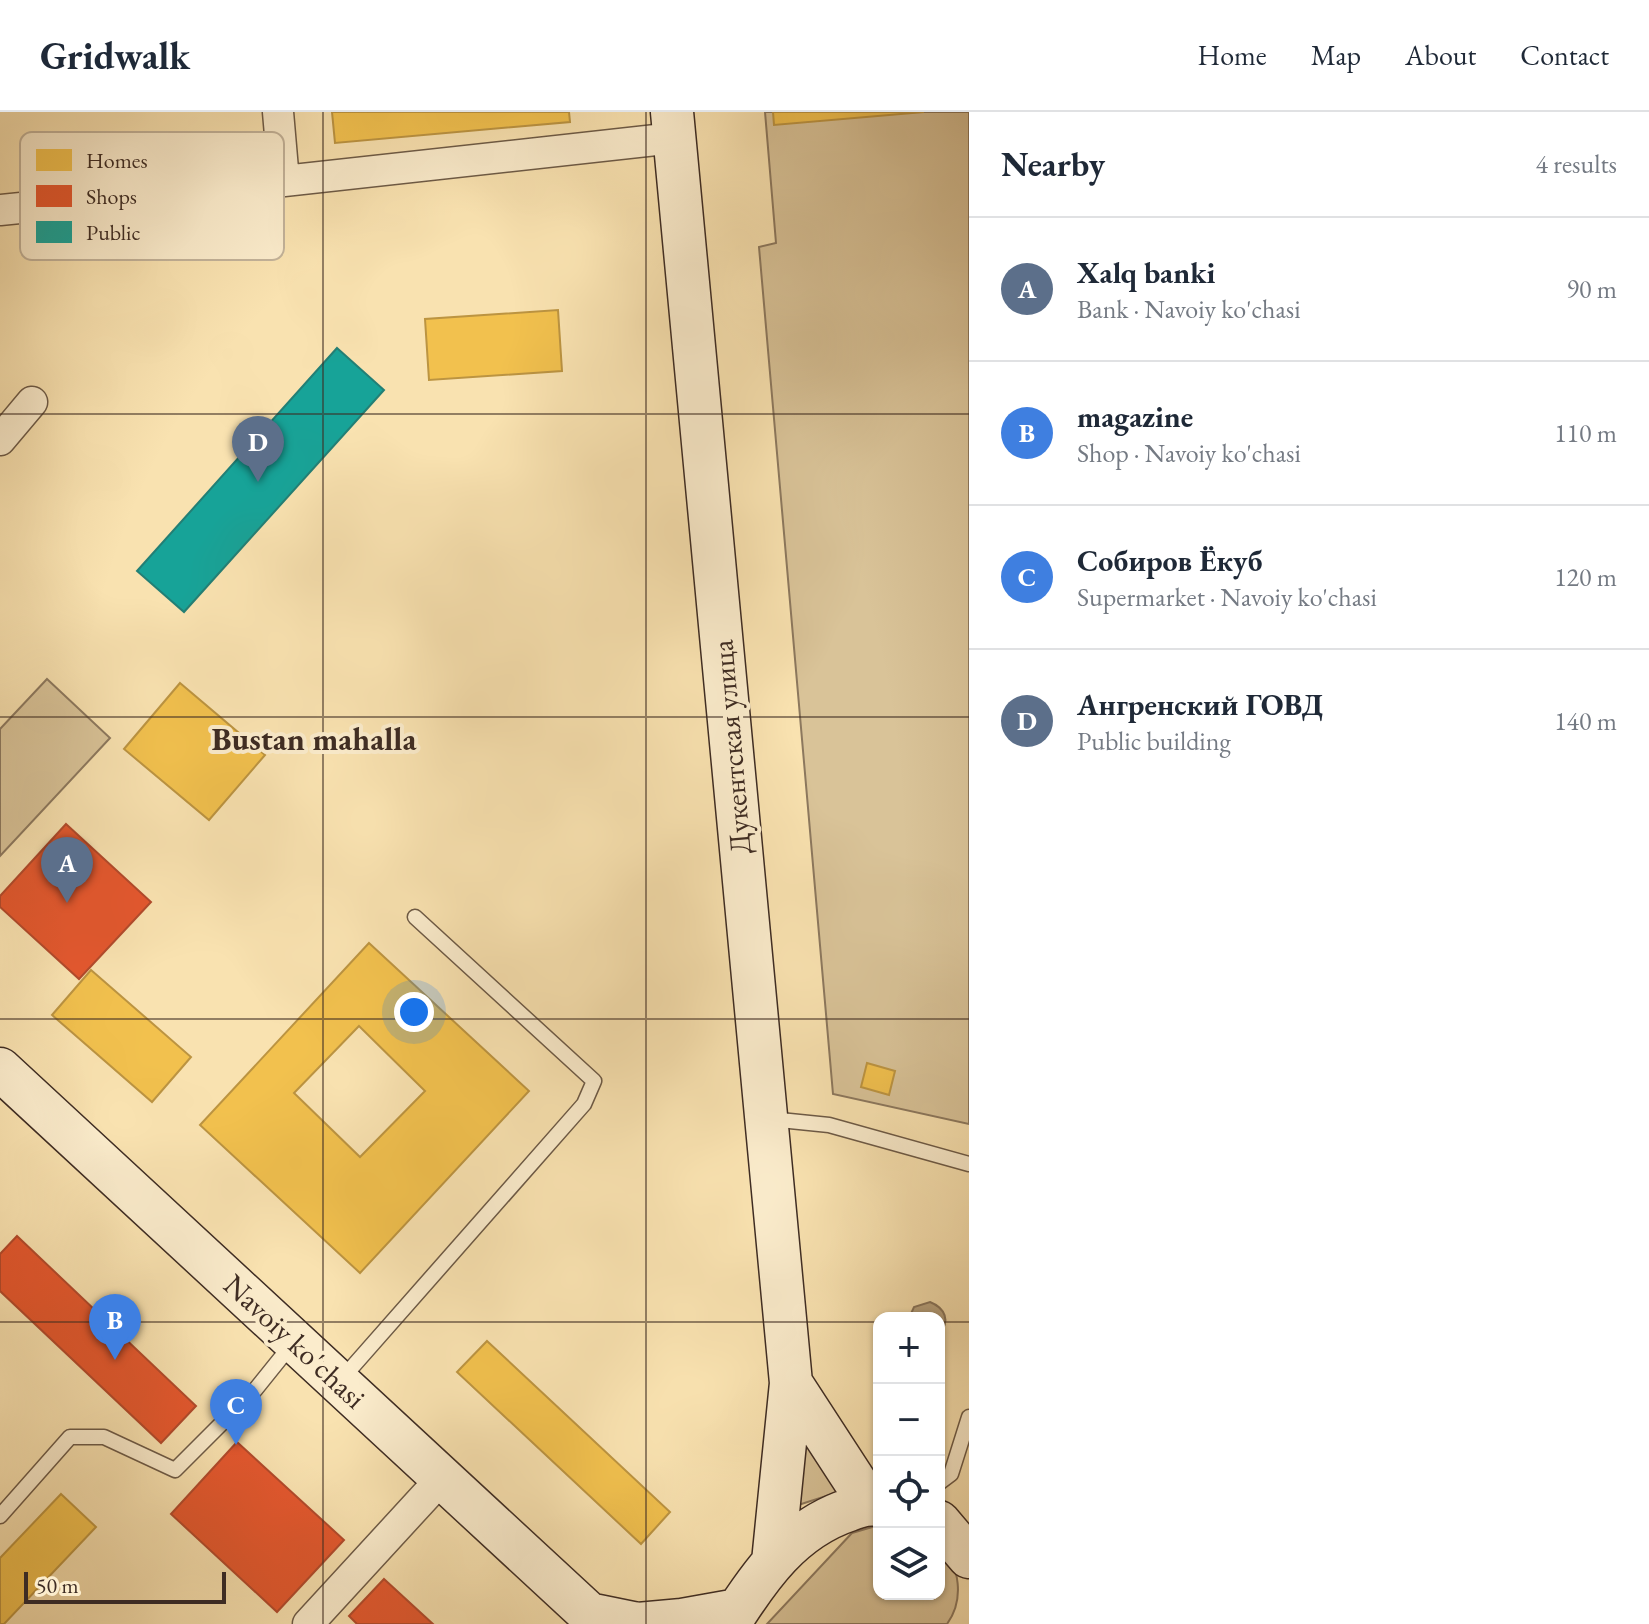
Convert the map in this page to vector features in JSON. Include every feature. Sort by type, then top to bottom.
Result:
[{"type":"main road","name":"Дукентская улица","points":[[673,125],[791,1383],[773,1562]]},
{"type":"main road","name":"Navoiy ko'chasi","points":[[0,1069],[594,1619]]},
{"type":"main road","points":[[791,1383],[873,1503]]},
{"type":"main road","points":[[594,1619],[638,1624],[733,1617],[773,1562],[797,1537],[824,1518],[873,1504]]},
{"type":"main road","points":[[945,1522],[969,1520]]},
{"type":"main road","points":[[944,1528],[969,1557]]},
{"type":"street","points":[[278,112],[280,132]]},
{"type":"street","points":[[284,181],[673,125]]},
{"type":"street","points":[[0,210],[20,208]]},
{"type":"street","points":[[0,440],[32,402]]},
{"type":"street","points":[[312,1623],[443,1477]]},
{"type":"lane","points":[[340,1381],[584,1104],[594,1081],[415,917]]},
{"type":"lane","points":[[766,1118],[829,1125],[969,1164]]},
{"type":"lane","points":[[0,1516],[70,1437],[104,1437],[175,1470],[255,1390],[295,1340]]},
{"type":"lane","points":[[945,1478],[951,1474],[969,1417]]},
{"type":"shaded area","points":[[765,112],[969,112],[969,1124],[833,1094],[759,247],[776,243]]},
{"type":"shaded area","points":[[47,679],[110,738],[0,856],[0,729]]},
{"type":"shaded area","points":[[930,1302],[942,1312],[912,1312],[914,1307]]},
{"type":"shaded area","points":[[804,1429],[842,1491],[792,1507]]},
{"type":"shaded area","points":[[873,1527],[873,1600],[945,1600],[945,1552],[958,1583],[956,1605],[947,1624],[767,1624],[852,1533]]},
{"type":"building: Homes","points":[[332,112],[569,112],[570,122],[335,143]]},
{"type":"building: Homes","points":[[773,112],[924,112],[774,125]]},
{"type":"building: Homes","points":[[558,310],[562,371],[429,380],[425,319]]},
{"type":"building: Homes","points":[[180,683],[265,755],[209,820],[124,749]]},
{"type":"building: Homes","points":[[369,943],[529,1091],[360,1273],[200,1125]],"holes":[[[359,1026],[425,1091],[360,1157],[294,1093]]]},
{"type":"building: Homes","points":[[91,970],[191,1057],[152,1102],[52,1015]]},
{"type":"building: Homes","points":[[867,1063],[895,1071],[889,1095],[861,1087]]},
{"type":"building: Homes","points":[[487,1341],[670,1512],[641,1544],[457,1372]]},
{"type":"building: Homes","points":[[61,1494],[96,1527],[4,1624],[0,1624],[0,1558]]},
{"type":"building: Shops","points":[[66,824],[151,902],[79,979],[0,907],[0,896]]},
{"type":"building: Shops","points":[[17,1236],[196,1406],[161,1443],[0,1291],[0,1254]]},
{"type":"building: Shops","points":[[237,1442],[344,1540],[277,1612],[171,1514]]},
{"type":"building: Shops","points":[[384,1579],[433,1624],[357,1624],[349,1616]]},
{"type":"building: Public","points":[[337,348],[384,390],[184,612],[137,571]]},
{"type":"place","name":"Ангpенский ГОВД","points":[[258,482]]},
{"type":"place","name":"Xalq banki","points":[[67,903]]},
{"type":"place","name":"magazine","points":[[115,1360]]},
{"type":"place","name":"Собиров Ёкуб","points":[[236,1445]]},
{"type":"district","name":"Bustan mahalla","points":[[314,739]]}]
